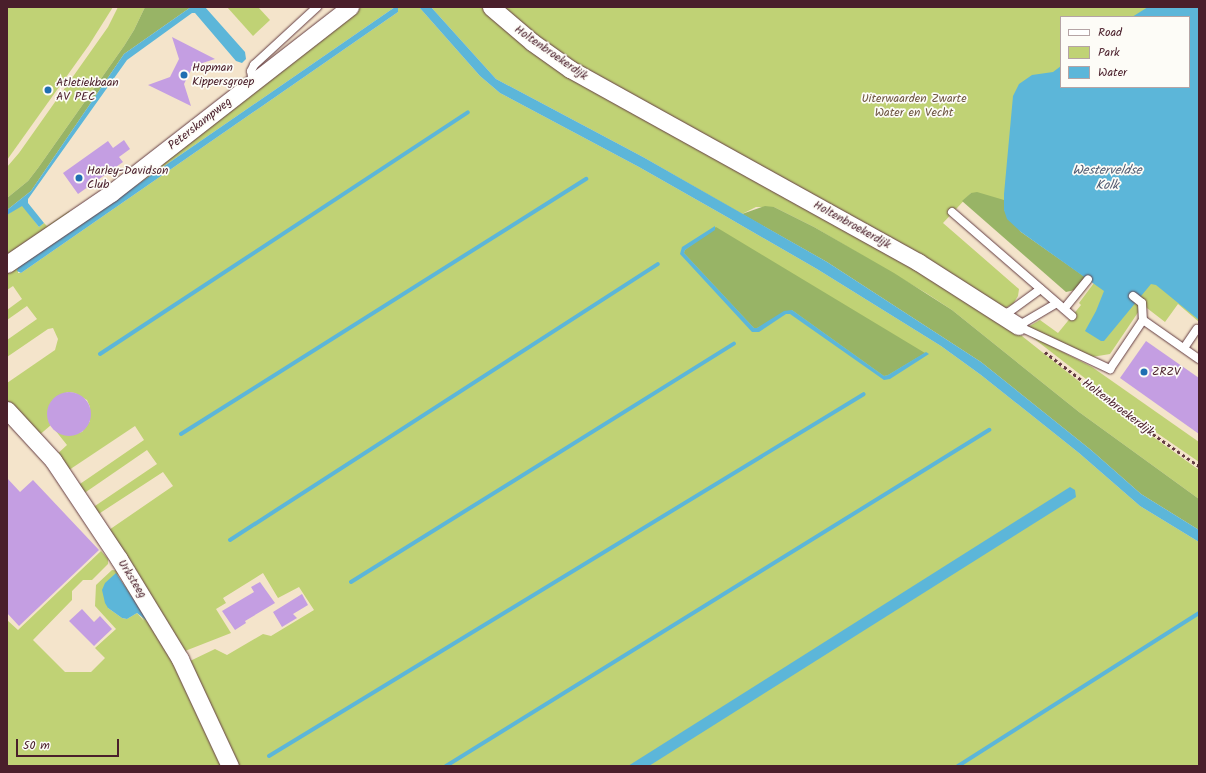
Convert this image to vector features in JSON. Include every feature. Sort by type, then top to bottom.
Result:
[{"type":"street","name":"Peterskampweg","points":[[7,264],[111,193],[350,7]]},
{"type":"street","name":"Holtenbroekerdijk","points":[[491,7],[532,42],[570,69],[918,262],[1018,326]]},
{"type":"street","name":"Urksteeg","points":[[7,410],[53,460],[119,558],[176,653],[230,766]]},
{"type":"lane","points":[[253,82],[251,71],[254,65],[317,7]]},
{"type":"lane","points":[[952,212],[1072,316]]},
{"type":"lane","points":[[1064,309],[1088,280]]},
{"type":"lane","points":[[1000,315],[1009,312],[1041,289]]},
{"type":"lane","points":[[1018,326],[1110,369],[1143,320],[1142,303],[1133,296]]},
{"type":"lane","points":[[1018,326],[1057,303]]},
{"type":"lane","points":[[1143,320],[1199,359]]},
{"type":"lane","points":[[1184,348],[1198,329]]},
{"type":"path","name":"Holtenbroekerdijk","points":[[1040,348],[1143,427],[1199,466]]},
{"type":"green space","points":[[7,7],[113,7],[89,45],[7,160]]},
{"type":"green space","points":[[118,7],[145,7],[134,30],[124,46],[38,168],[28,181],[7,198],[7,167],[19,153],[108,27]]},
{"type":"green space","points":[[145,7],[191,7],[124,54],[31,191],[7,210],[7,198],[28,181],[38,168],[124,46],[134,30]]},
{"type":"green space","points":[[227,7],[258,7],[270,20],[253,36]]},
{"type":"green space","points":[[356,7],[395,7],[18,267],[18,273],[21,273],[398,12],[398,7],[419,7],[480,76],[500,93],[639,167],[727,217],[817,269],[941,346],[981,375],[1079,453],[1140,506],[1199,542],[1199,766],[234,766],[190,661],[215,649],[227,655],[263,634],[271,636],[314,610],[299,587],[278,598],[263,573],[223,598],[226,603],[216,609],[231,633],[185,651],[106,532],[173,486],[163,472],[97,515],[92,508],[157,464],[147,450],[83,494],[77,486],[144,440],[135,426],[66,472],[54,457],[67,445],[55,430],[68,435],[82,432],[90,421],[90,407],[87,400],[75,393],[68,392],[56,397],[49,407],[48,419],[51,425],[37,437],[7,405],[7,383],[55,350],[58,339],[53,328],[48,329],[7,357],[7,340],[37,319],[27,306],[7,320],[7,310],[22,299],[13,286],[7,290],[7,267]]},
{"type":"green space","points":[[431,7],[486,7],[504,23],[998,317],[1106,403],[1199,470],[1199,499],[1079,412],[952,310],[926,293],[814,227],[774,207],[756,207],[742,214],[643,157],[496,79]]},
{"type":"green space","name":"Uiterwaarden Zwarte Water en Vecht","points":[[495,7],[1199,7],[1199,322],[1178,304],[1165,322],[1143,305],[1110,354],[1092,357],[1028,327],[1040,320],[1058,333],[1081,305],[1079,303],[1094,283],[981,194],[971,193],[943,223],[1019,289],[1018,296],[1013,304],[1001,310],[596,81]]},
{"type":"green space","points":[[977,192],[1004,200],[1004,210],[1021,232],[1085,277],[1075,290],[1066,292],[962,201],[971,193]]},
{"type":"green space","points":[[20,206],[23,206],[39,227],[44,223],[47,226],[69,211],[71,214],[7,258],[7,215]]},
{"type":"green space","points":[[765,206],[774,207],[814,227],[894,273],[952,310],[1079,412],[1199,499],[1199,530],[1141,494],[1091,450],[981,362],[827,262],[742,214]]},
{"type":"green space","points":[[716,227],[925,353],[884,376],[792,310],[757,328],[754,328],[684,253],[685,250]]},
{"type":"green space","points":[[1028,334],[1092,367],[1199,442],[1199,462],[1144,424]]},
{"type":"green space","points":[[101,551],[108,559],[108,564],[92,580],[83,580],[72,591],[72,600],[33,640],[65,672],[91,672],[105,658],[95,648],[116,629],[95,606],[96,585],[112,570],[120,571],[156,623],[227,766],[7,766],[7,620],[18,630]],"holes":[[[118,573],[144,621],[137,613],[127,619],[122,618],[108,608]]]},
{"type":"water","points":[[191,7],[205,7],[245,52],[246,59],[242,63],[236,61],[195,13],[192,13],[127,60],[28,199],[28,203],[44,223],[39,227],[22,206],[7,215],[7,210],[31,191],[124,54]]},
{"type":"water","points":[[395,7],[398,8],[398,12],[21,273],[17,271],[18,267]]},
{"type":"water","points":[[419,7],[431,7],[496,79],[643,157],[827,262],[981,362],[1091,450],[1141,494],[1199,530],[1199,542],[1140,506],[1079,453],[981,375],[941,346],[817,269],[727,217],[639,167],[500,93],[480,76]]},
{"type":"water","name":"Westerveldse Kolk","points":[[1148,7],[1199,7],[1199,320],[1156,285],[1151,284],[1104,341],[1101,341],[1085,331],[1096,311],[1104,291],[1021,232],[1007,219],[1004,210],[1004,194],[1013,96],[1019,84],[1032,75],[1053,72],[1060,67],[1060,88],[1190,88],[1190,16],[1134,16]]},
{"type":"water","points":[[715,226],[715,230],[685,250],[684,253],[754,328],[757,328],[784,311],[792,310],[884,376],[926,352],[929,354],[890,379],[884,380],[790,314],[786,314],[759,332],[752,332],[680,254],[682,247]]},
{"type":"water","points":[[1070,487],[1075,490],[1076,497],[649,766],[628,766]]},
{"type":"water","points":[[116,573],[147,621],[137,613],[127,619],[122,618],[108,608],[105,603],[102,590],[105,583]]},
{"type":"building","points":[[172,37],[215,59],[193,66],[184,84],[191,106],[148,85],[170,77],[179,59]]},
{"type":"building","points":[[124,140],[130,149],[119,157],[123,162],[78,194],[63,173],[108,141],[113,148]]},
{"type":"building","points":[[1146,341],[1199,378],[1199,434],[1120,378]]},
{"type":"building","points":[[69,392],[81,396],[87,402],[91,414],[87,426],[81,432],[69,436],[57,432],[51,426],[47,414],[51,402],[57,396]]},
{"type":"building","points":[[7,478],[20,492],[33,480],[99,550],[19,626],[7,613]]},
{"type":"building","points":[[260,582],[275,603],[245,621],[246,623],[235,630],[222,611],[254,592],[251,587]]},
{"type":"building","points":[[302,594],[308,605],[293,614],[297,618],[282,627],[273,612]]},
{"type":"building","points":[[82,609],[94,622],[100,616],[112,629],[94,646],[69,621]]},
{"type":"waterway","points":[[100,354],[468,112]]},
{"type":"waterway","points":[[181,434],[586,179]]},
{"type":"waterway","points":[[230,540],[658,264]]},
{"type":"waterway","points":[[351,582],[734,344]]},
{"type":"waterway","points":[[269,756],[864,394]]},
{"type":"waterway","points":[[446,766],[989,430]]},
{"type":"waterway","points":[[958,766],[1199,613]]},
{"type":"place","name":"Hopman Kippersgroep","points":[[184,75]]},
{"type":"place","name":"Atletiekbaan AV PEC","points":[[48,90]]},
{"type":"place","name":"Harley-Davidson Club","points":[[79,178]]},
{"type":"place","name":"ZRZV","points":[[1144,372]]}]
